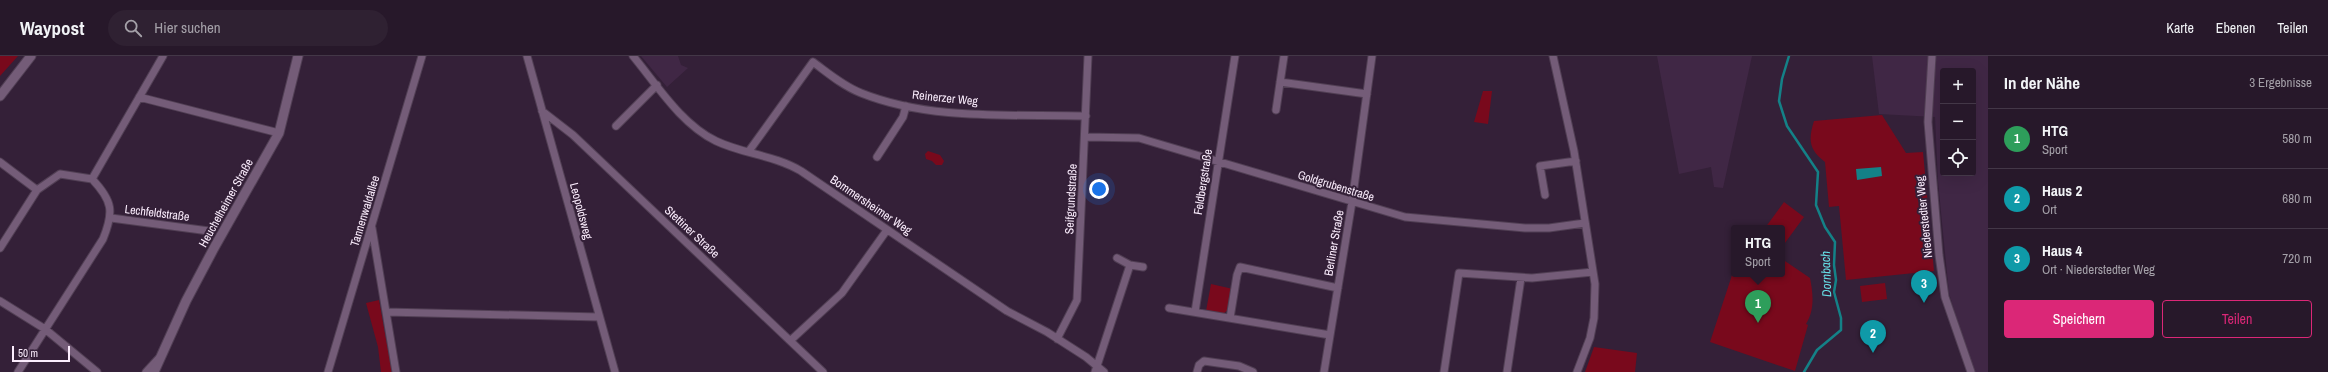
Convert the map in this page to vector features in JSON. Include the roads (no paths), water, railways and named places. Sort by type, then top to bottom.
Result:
[{"type":"street","points":[[0,96],[32,56]]},
{"type":"street","points":[[0,248],[37,190],[60,174],[92,179],[163,56]]},
{"type":"street","name":"Heuchelheimer Straße","points":[[154,372],[159,357],[214,248],[279,133],[298,56]]},
{"type":"street","name":"Tannenwaldallee","points":[[328,372],[422,56]]},
{"type":"street","name":"Leopoldsweg","points":[[527,56],[615,372]]},
{"type":"street","name":"Bommersheimer Weg","points":[[633,56],[684,117],[703,133],[716,141],[784,162],[795,167],[1007,312],[1056,338],[1096,369],[1104,372]]},
{"type":"street","name":"Seifgrundstraße","points":[[1056,338],[1077,300],[1086,137],[1088,56]]},
{"type":"street","name":"Feldbergstraße","points":[[1195,312],[1235,56]]},
{"type":"street","points":[[1276,110],[1284,56]]},
{"type":"street","name":"Berliner Straße","points":[[1324,372],[1352,202],[1372,56]]},
{"type":"street","points":[[1553,56],[1576,161],[1584,223],[1593,272],[1595,295],[1594,318],[1588,345],[1577,372]]},
{"type":"street","name":"Niederstedter Weg","points":[[1932,56],[1928,122],[1940,262],[1945,296],[1971,372]]},
{"type":"street","name":"Reinerzer Weg","points":[[749,151],[813,62],[837,80],[860,93],[906,106],[950,112],[1086,116]]},
{"type":"street","points":[[1280,82],[1367,94]]},
{"type":"street","points":[[616,126],[657,85]]},
{"type":"street","points":[[139,97],[279,133]]},
{"type":"street","points":[[877,157],[903,117],[906,106]]},
{"type":"street","name":"Stettiner Straße","points":[[542,111],[573,135],[791,340],[823,372]]},
{"type":"street","name":"Goldgrubenstraße","points":[[1086,137],[1140,138],[1397,216],[1462,224],[1538,229],[1584,223]]},
{"type":"street","points":[[1545,195],[1540,166],[1576,161]]},
{"type":"street","points":[[0,162],[37,190]]},
{"type":"street","name":"Lechfeldstraße","points":[[92,179],[109,203],[111,218],[208,230]]},
{"type":"street","points":[[18,372],[103,239],[111,218]]},
{"type":"street","points":[[372,226],[396,372]]},
{"type":"street","points":[[791,340],[842,293],[887,230]]},
{"type":"street","points":[[1117,258],[1130,265],[1143,267]]},
{"type":"street","points":[[1096,369],[1130,265]]},
{"type":"street","points":[[1230,318],[1240,267],[1338,288]]},
{"type":"street","points":[[1444,372],[1459,273],[1537,278],[1593,272]]},
{"type":"street","points":[[1507,372],[1521,278]]},
{"type":"street","points":[[0,301],[45,329],[97,372]]},
{"type":"street","points":[[1169,308],[1330,334]]},
{"type":"street","points":[[386,312],[599,317]]},
{"type":"street","name":"Heuchelheimer Straße","points":[[146,372],[159,357]]},
{"type":"street","points":[[1197,372],[1199,365],[1204,361],[1239,366],[1253,372]]},
{"type":"waterway","name":"Dornbach","points":[[1789,56],[1782,79],[1779,101],[1787,126],[1818,172],[1816,205],[1825,227],[1835,242],[1834,265],[1836,280],[1834,292],[1841,318],[1841,330],[1817,350],[1804,372]]},
{"type":"place","name":"Haus 4","points":[[1924,303]]},
{"type":"place","name":"HTG","points":[[1758,323]]},
{"type":"place","name":"Haus 2","points":[[1873,353]]}]
